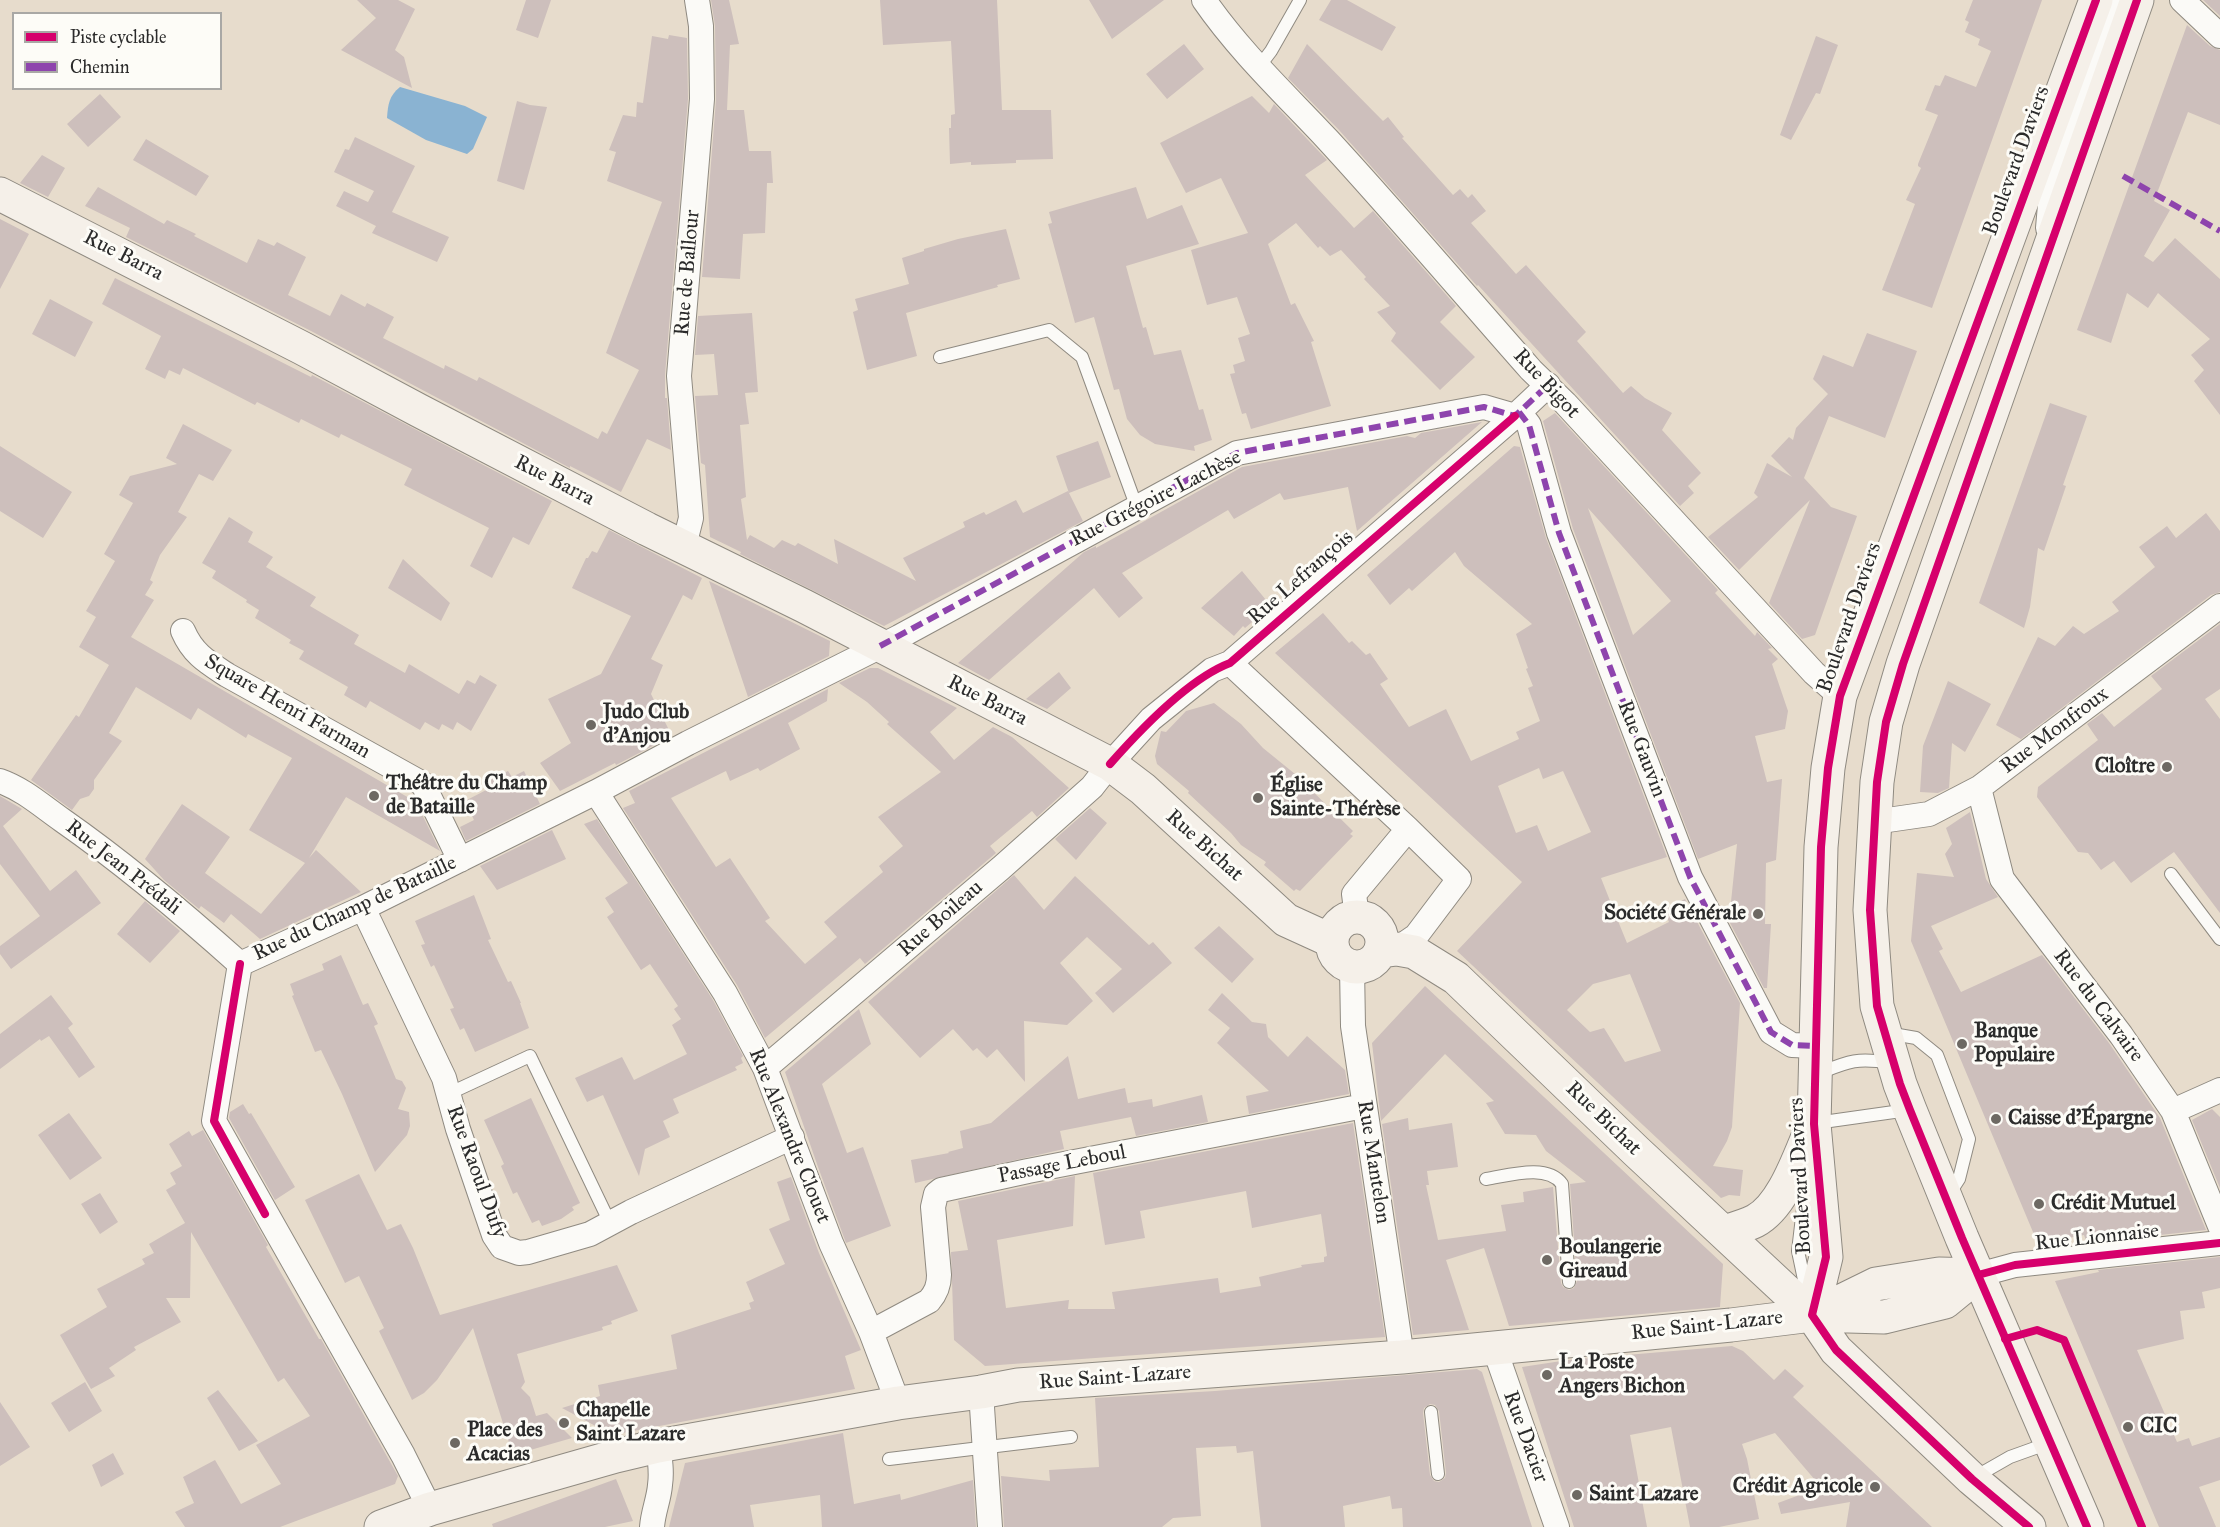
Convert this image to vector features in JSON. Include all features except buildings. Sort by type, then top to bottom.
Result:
[{"type":"main road","name":"Boulevard Daviers","points":[[1812,1315],[1826,1257],[1814,1124],[1821,847],[1828,768],[1840,696],[2096,0]]},
{"type":"main road","name":"Boulevard Daviers","points":[[2087,1527],[1978,1275],[1910,1110],[1877,1006],[1870,910],[1877,782],[1886,722],[1903,664],[2137,0]]},
{"type":"main road","name":"Rue Barra","points":[[0,194],[1110,764]]},
{"type":"main road","name":"Rue Bichat","points":[[1110,764],[1143,789],[1286,920],[1332,940]]},
{"type":"main road","points":[[1357,917],[1372,922],[1378,928],[1389,950],[1366,966],[1352,967],[1338,958],[1332,940],[1342,922],[1357,917]]},
{"type":"main road","name":"Rue Bichat","points":[[1389,950],[1414,952],[1456,978],[1636,1151],[1812,1315],[1836,1350],[1971,1479],[2029,1527]]},
{"type":"main road","points":[[1724,1232],[1756,1220],[1775,1202],[1783,1191],[1814,1124]]},
{"type":"main road","name":"Rue Saint-Lazare","points":[[381,1527],[430,1509],[616,1456],[658,1446],[898,1403],[1018,1385],[1419,1360],[1577,1335],[1713,1327],[1812,1315],[1884,1317],[1946,1302],[1978,1275]]},
{"type":"street","name":"Rue de Ballour","points":[[684,546],[691,518],[679,376],[702,99],[701,26],[697,0]]},
{"type":"street","name":"Rue Bigot","points":[[1204,0],[1219,22],[1258,68],[1328,140],[1531,370],[1548,385],[1814,673],[1840,696]]},
{"type":"street","name":"Boulevard Daviers","points":[[2045,257],[2053,171],[2115,0]]},
{"type":"street","points":[[2182,0],[2220,36]]},
{"type":"street","points":[[1517,414],[1548,385]]},
{"type":"street","name":"Rue Grégoire Lachèse","points":[[880,646],[1238,453],[1484,407],[1517,414]]},
{"type":"street","name":"Rue Lefrançois","points":[[1110,764],[1151,719],[1212,670],[1230,663],[1517,414]]},
{"type":"street","name":"Rue Gauvin","points":[[1517,414],[1529,425],[1558,534],[1690,877],[1771,1032],[1815,1061]]},
{"type":"street","name":"Rue Monfroux","points":[[1874,822],[1929,814],[1979,788],[2220,606]]},
{"type":"street","name":"Square Henri Farman","points":[[183,631],[190,647],[200,657],[227,675],[423,784],[460,860]]},
{"type":"street","name":"Rue du Champ de Bataille","points":[[430,1509],[403,1455],[213,1121],[240,964],[363,908],[597,792],[880,646]]},
{"type":"street","points":[[1230,663],[1459,879],[1416,936],[1389,950]]},
{"type":"street","name":"Rue Boileau","points":[[765,1068],[1010,860],[1092,787],[1110,764]]},
{"type":"street","name":"Rue Jean Prédali","points":[[0,781],[13,786],[83,835],[173,904],[240,964]]},
{"type":"street","name":"Rue du Calvaire","points":[[1979,788],[2002,879],[2121,1035],[2173,1111],[2220,1226]]},
{"type":"street","name":"Rue Alexandre Clouet","points":[[597,792],[724,993],[765,1068],[831,1243],[871,1332],[898,1403]]},
{"type":"street","points":[[1357,917],[1354,894],[1408,829]]},
{"type":"street","name":"Rue Raoul Dufy","points":[[363,908],[444,1078],[458,1129],[494,1235],[502,1247],[509,1251],[528,1252],[590,1234],[792,1137]]},
{"type":"street","name":"Rue Mantelon","points":[[1352,967],[1353,1026],[1364,1106],[1419,1360]]},
{"type":"street","points":[[2173,1111],[2220,1090]]},
{"type":"street","name":"Passage Leboul","points":[[871,1332],[929,1301],[935,1294],[939,1275],[933,1207],[936,1194],[940,1190],[1364,1106]]},
{"type":"street","name":"Rue Lionnaise","points":[[1978,1275],[2015,1265],[2220,1243]]},
{"type":"street","name":"Rue Dacier","points":[[1494,1347],[1557,1527]]},
{"type":"street","points":[[981,1392],[990,1527]]},
{"type":"street","points":[[652,1527],[660,1487],[661,1468],[658,1446]]},
{"type":"lane","points":[[1258,68],[1271,51],[1300,0]]},
{"type":"lane","points":[[940,357],[1049,330],[1082,357],[1137,507]]},
{"type":"lane","points":[[2171,874],[2220,939]]},
{"type":"lane","points":[[1815,1061],[1846,1062],[1916,1038],[1937,1055],[1969,1139],[1959,1179],[1946,1199]]},
{"type":"lane","points":[[448,1094],[530,1056],[610,1223]]},
{"type":"lane","points":[[1814,1124],[1910,1110]]},
{"type":"lane","points":[[1486,1179],[1534,1173],[1552,1175],[1559,1180],[1562,1184],[1569,1282]]},
{"type":"lane","points":[[1431,1412],[1438,1474]]},
{"type":"lane","points":[[889,1460],[1071,1437]]},
{"type":"lane","points":[[1971,1479],[2010,1457],[2049,1442]]},
{"type":"water","points":[[400,87],[465,106],[487,117],[473,149],[467,154],[426,140],[387,118],[390,101]]},
{"type":"marked path","points":[[2123,176],[2220,231]]},
{"type":"marked path","points":[[880,646],[1237,453],[1484,407],[1515,416],[1548,385]]},
{"type":"marked path","points":[[1519,412],[1529,425],[1559,533],[1690,877],[1771,1032],[1792,1045],[1815,1046]]},
{"type":"cycle path","points":[[2029,1527],[1972,1479],[1836,1350],[1812,1315],[1826,1257],[1814,1124],[1821,847],[1828,768],[1840,696],[2096,0]]},
{"type":"cycle path","points":[[2087,1527],[1962,1238],[1900,1084],[1877,1006],[1870,910],[1877,782],[1886,722],[1903,664],[2137,0]]},
{"type":"cycle path","points":[[1110,764],[1181,693],[1230,663],[1515,416]]},
{"type":"cycle path","points":[[240,964],[214,1121],[265,1214]]},
{"type":"cycle path","points":[[1978,1275],[2015,1265],[2220,1243]]},
{"type":"cycle path","points":[[2005,1339],[2037,1330],[2064,1340],[2142,1527]]},
{"type":"place","name":"Judo Club d'Anjou","points":[[591,725]]},
{"type":"place","name":"Cloître","points":[[2167,767]]},
{"type":"place","name":"Théâtre du Champ de Bataille","points":[[374,796]]},
{"type":"place","name":"Église Sainte-Thérèse","points":[[1258,798]]},
{"type":"place","name":"Société Générale","points":[[1758,914]]},
{"type":"place","name":"Banque Populaire","points":[[1962,1044]]},
{"type":"place","name":"Caisse d'Épargne","points":[[1996,1119]]},
{"type":"place","name":"Crédit Mutuel","points":[[2039,1204]]},
{"type":"place","name":"Boulangerie Gireaud","points":[[1547,1260]]},
{"type":"place","name":"La Poste Angers Bichon","points":[[1547,1375]]},
{"type":"place","name":"Chapelle Saint Lazare","points":[[564,1423]]},
{"type":"place","name":"CIC","points":[[2128,1427]]},
{"type":"place","name":"Place des Acacias","points":[[455,1443]]},
{"type":"place","name":"Crédit Agricole","points":[[1875,1487]]},
{"type":"place","name":"Saint Lazare","points":[[1577,1495]]}]
